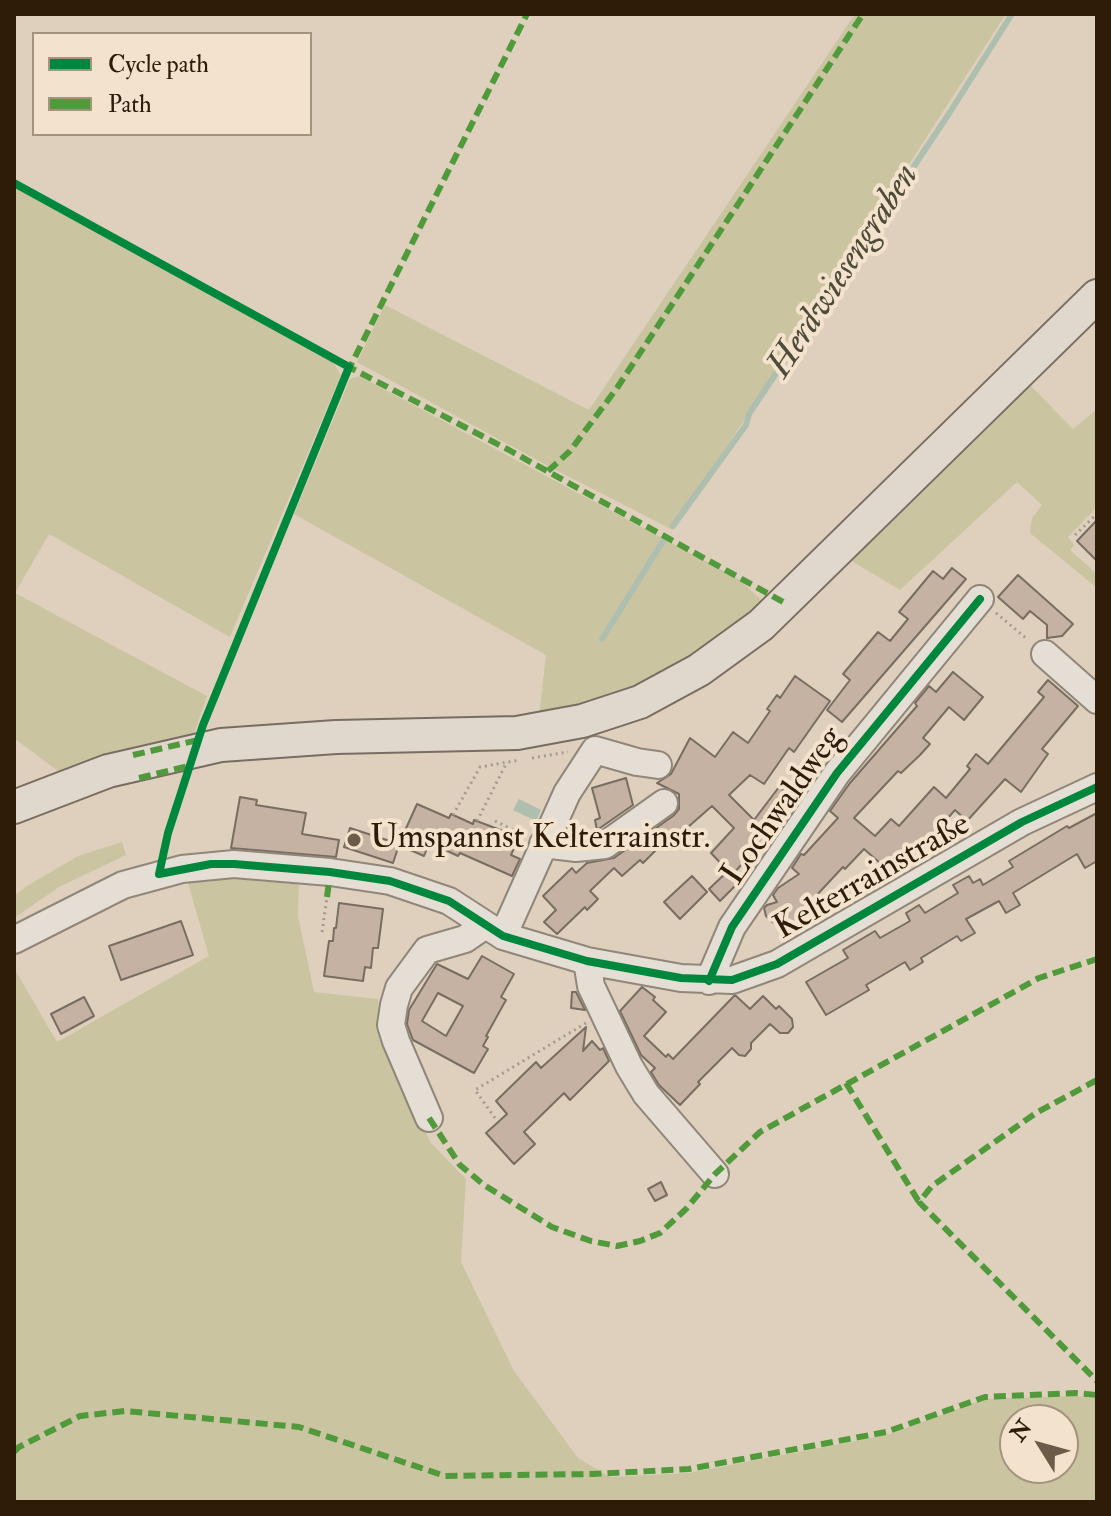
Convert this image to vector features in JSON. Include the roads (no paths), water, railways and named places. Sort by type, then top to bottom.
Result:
[{"type":"main road","points":[[14,807],[108,771],[221,745],[277,739],[529,732],[582,721],[640,702],[699,670],[761,625],[1097,296]]},
{"type":"street","name":"Lochwaldweg","points":[[709,981],[732,927],[837,773],[989,606]]},
{"type":"street","points":[[1045,654],[1097,700]]},
{"type":"street","points":[[429,1118],[391,1025],[399,988],[427,950],[493,931],[543,844],[567,793],[598,750],[658,765]]},
{"type":"street","name":"Kelterrainstraße","points":[[14,940],[123,885],[211,864],[234,864],[330,872],[390,881],[449,901],[493,931],[587,961],[709,981],[732,980],[777,964],[1022,822],[1097,787]]},
{"type":"street","points":[[543,844],[576,848],[605,845],[664,803]]},
{"type":"street","points":[[587,961],[591,986],[629,1066],[646,1094],[715,1174]]},
{"type":"waterway","name":"Herdwiesengraben","points":[[673,526],[746,425],[749,414],[1012,14]]},
{"type":"waterway","name":"Herdwiesengraben","points":[[602,639],[663,541]]},
{"type":"place","name":"Umspannst Kelterrainstr.","points":[[354,840]]}]
